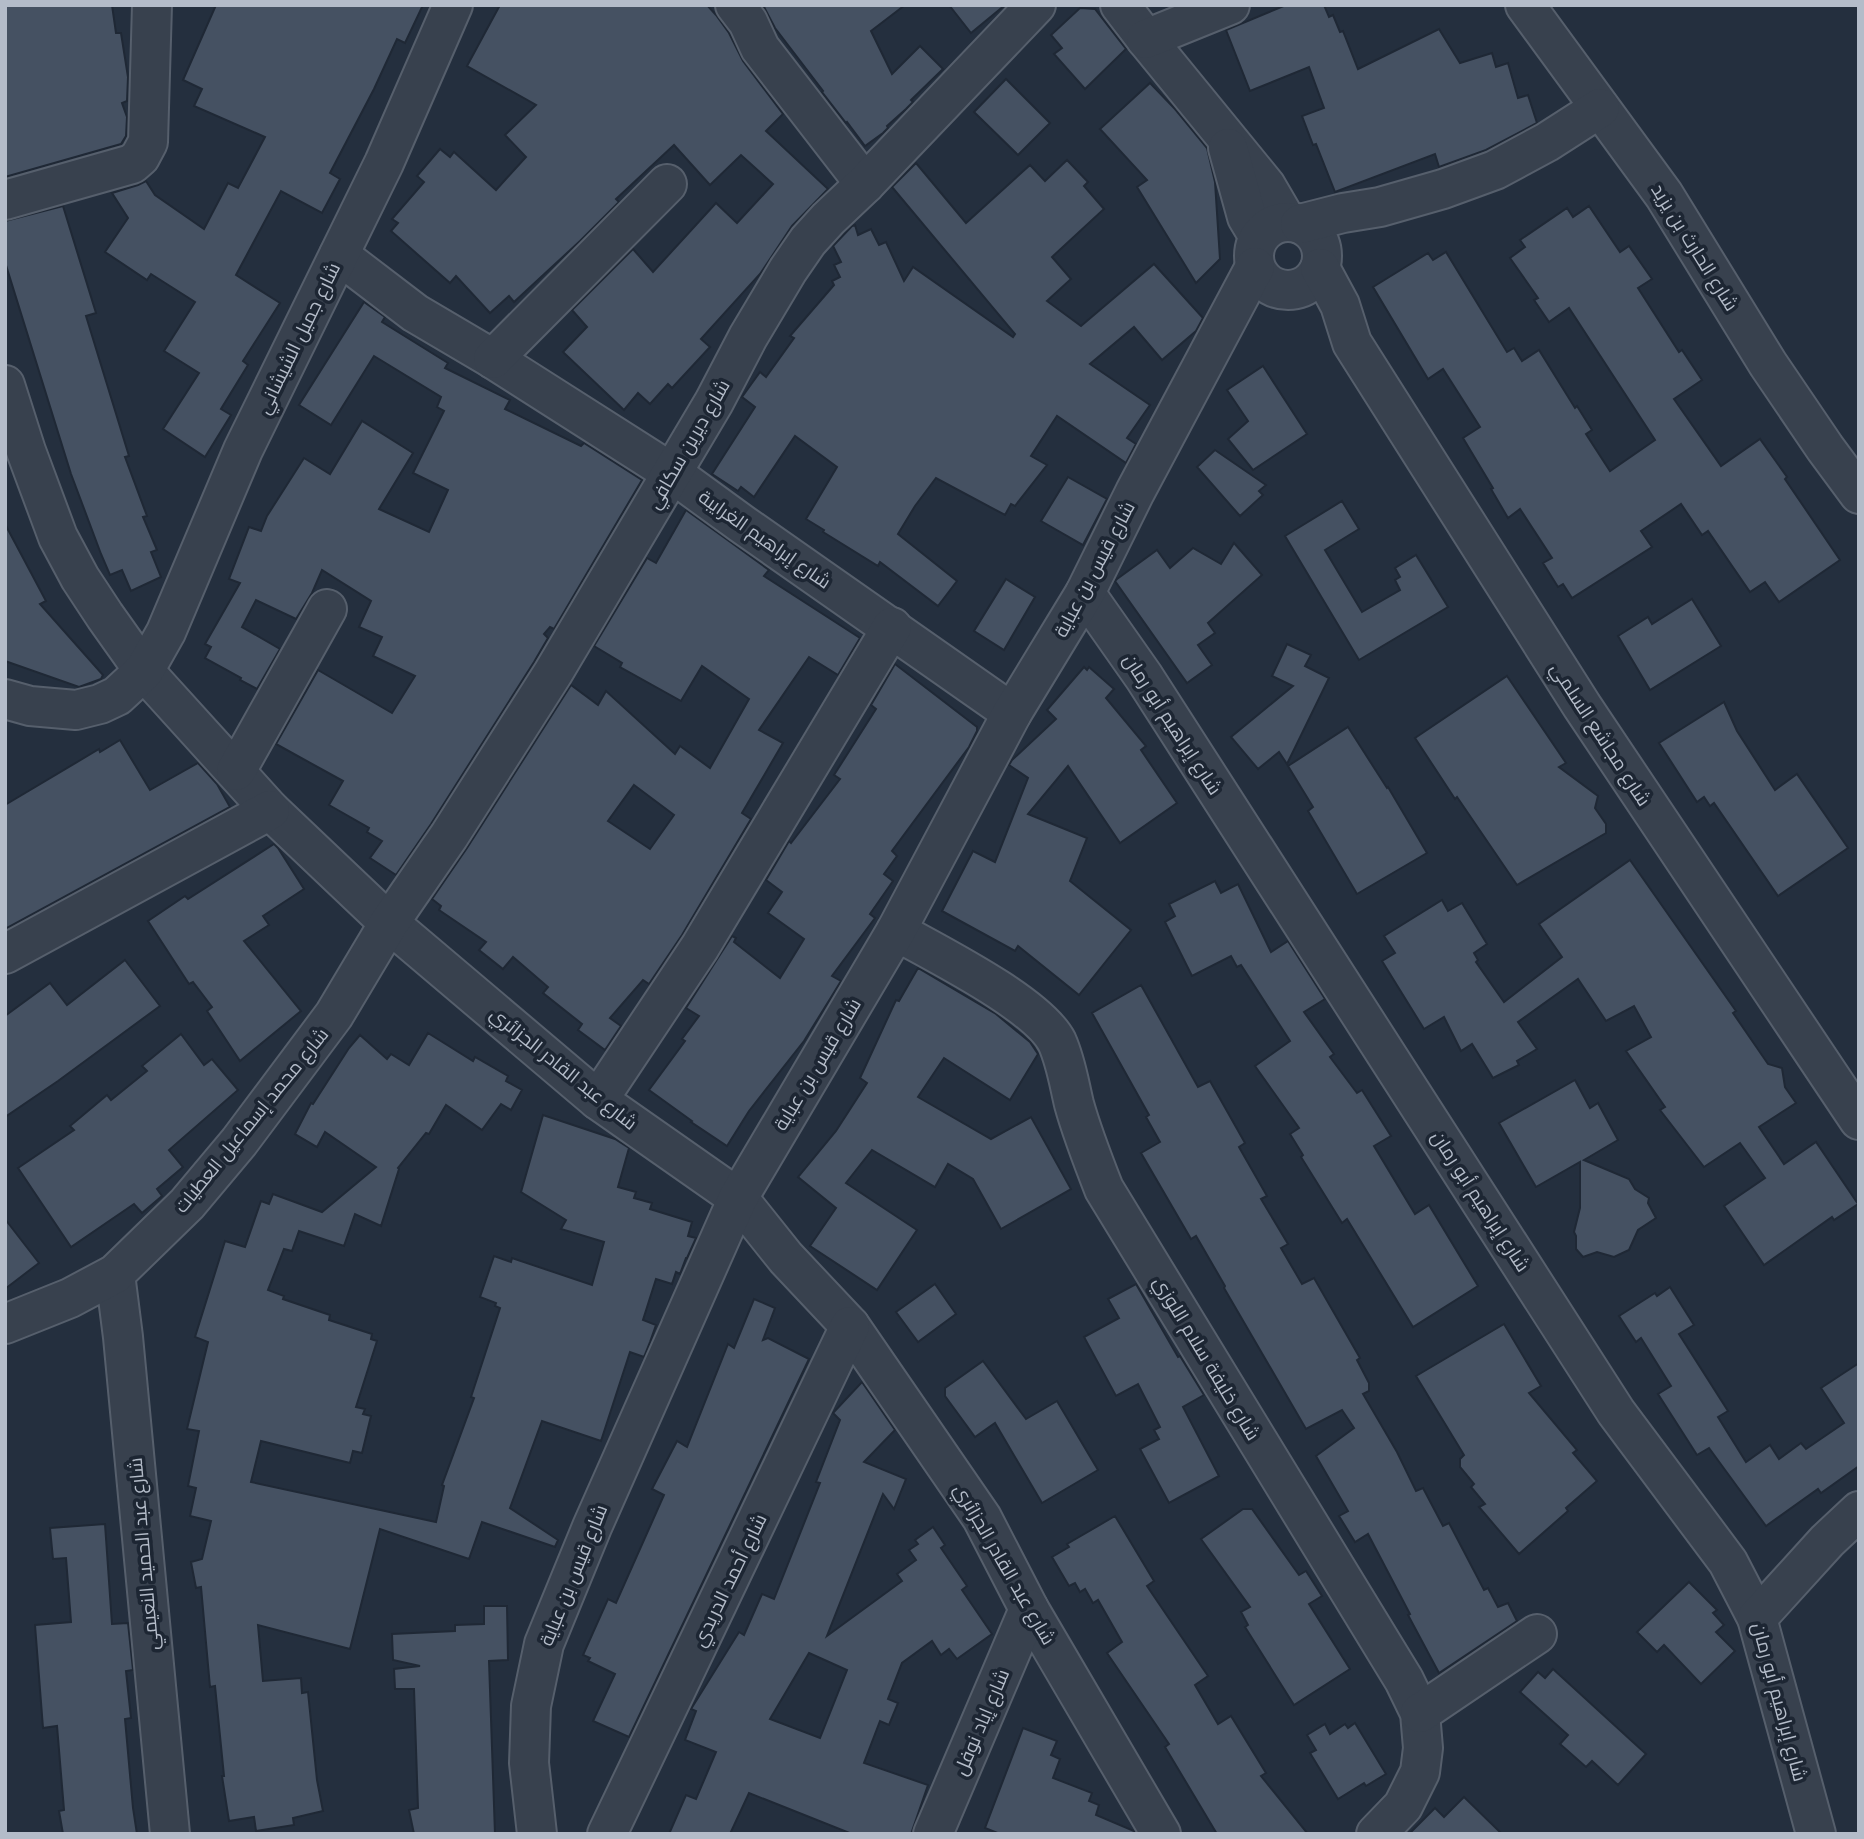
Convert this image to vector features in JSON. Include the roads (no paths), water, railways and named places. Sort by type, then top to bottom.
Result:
[{"type":"street","points":[[5,200],[132,164],[140,157],[148,142],[152,5]]},
{"type":"street","name":"شارع جميل الشيشاني","points":[[14,708],[76,710],[100,704],[117,696],[144,671],[171,620],[243,450],[384,163],[453,5]]},
{"type":"street","points":[[736,5],[748,22],[760,48],[865,184]]},
{"type":"street","name":"شارع ديرين سكافي","points":[[389,923],[449,836],[553,673],[714,402],[748,337],[808,241],[1036,5]]},
{"type":"street","name":"شارع مجاشع السلمي","points":[[1120,5],[1266,186],[1289,257],[1321,320],[1352,343],[1582,706],[1859,1120]]},
{"type":"street","points":[[1146,40],[1230,5]]},
{"type":"street","name":"شارع الحارث بن يزيد","points":[[1525,5],[1664,195],[1768,363],[1825,449],[1859,494]]},
{"type":"street","points":[[1289,257],[1343,213],[1380,207],[1443,189],[1495,170],[1600,108]]},
{"type":"street","points":[[493,359],[667,184]]},
{"type":"street","name":"شارع إبراهيم الغرايبة","points":[[339,255],[415,313],[493,359],[672,473],[1013,713]]},
{"type":"street","name":"شارع قيس بن عباية","points":[[537,1834],[529,1763],[531,1706],[544,1644],[592,1527],[738,1198],[896,931],[1013,713],[1085,593],[1219,334],[1289,257]]},
{"type":"street","name":"شارع عبد القادر الجزائري","points":[[5,385],[58,537],[105,617],[144,671],[270,810],[389,923],[597,1100],[738,1198],[786,1258],[850,1326],[982,1518],[1030,1609],[1161,1834]]},
{"type":"street","name":"شارع إبراهيم أبو رمان","points":[[1085,593],[1144,677],[1616,1412],[1728,1562],[1758,1618],[1816,1834]]},
{"type":"street","points":[[236,771],[327,609]]},
{"type":"street","points":[[597,1100],[700,947],[892,627]]},
{"type":"street","points":[[5,954],[270,810]]},
{"type":"street","name":"شارع محمد إسماعيل العطيات","points":[[5,1324],[70,1298],[114,1274],[187,1204],[239,1142],[334,1015],[389,923]]},
{"type":"street","name":"شارع خليفة سلام اللوزي","points":[[896,931],[994,988],[1035,1016],[1056,1040],[1086,1144],[1104,1189],[1404,1680],[1420,1713],[1423,1748],[1420,1772],[1403,1806],[1376,1834]]},
{"type":"street","name":"شارع عبد الحميد النعيمي","points":[[114,1274],[123,1337],[170,1834]]},
{"type":"street","name":"شارع أحمد الدريدي","points":[[607,1834],[850,1326]]},
{"type":"street","points":[[1758,1618],[1827,1541],[1859,1511]]},
{"type":"street","name":"شارع إياد نوفل","points":[[933,1834],[1030,1609]]},
{"type":"street","points":[[1420,1713],[1537,1634]]}]
